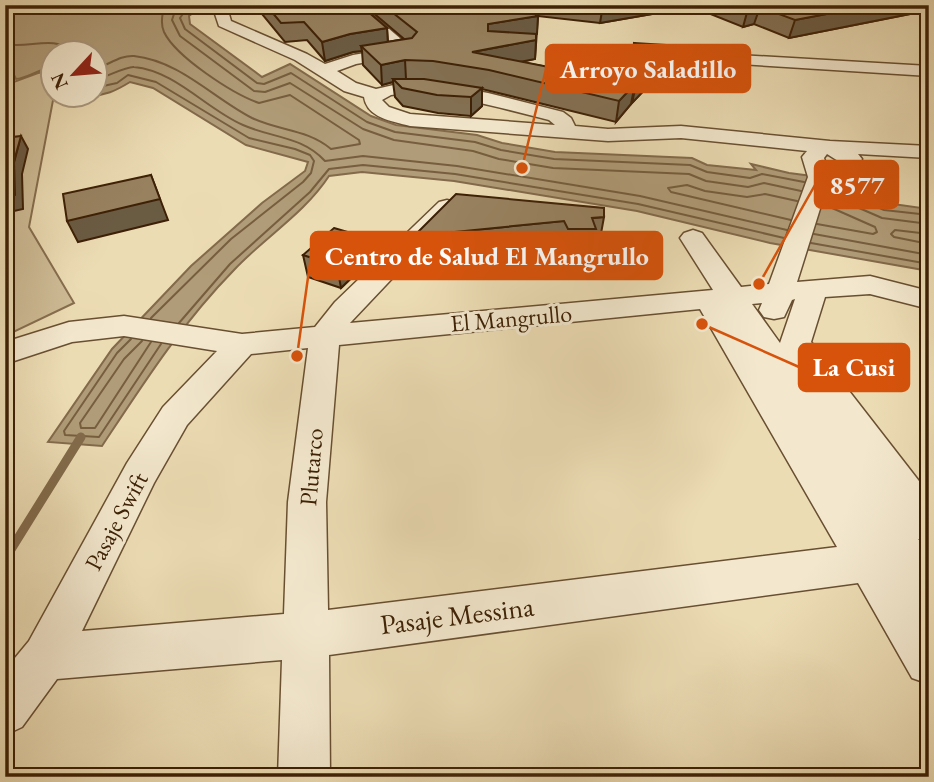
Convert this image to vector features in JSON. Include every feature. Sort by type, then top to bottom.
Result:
[{"type":"street","points":[[321,71],[353,60],[407,51],[352,5]]},
{"type":"street","points":[[226,9],[222,14],[224,23],[301,57],[350,87],[375,94],[392,87],[412,85],[437,89],[556,116],[564,122],[566,131]]},
{"type":"street","points":[[618,53],[929,71]]},
{"type":"street","points":[[375,94],[372,98],[375,105],[386,113],[410,120],[459,126],[608,135],[681,132],[794,145],[832,160],[899,152],[929,152]]},
{"type":"street","points":[[762,340],[794,283],[832,160]]},
{"type":"street","points":[[325,335],[345,309],[447,207]]},
{"type":"street","points":[[693,237],[721,299],[868,562],[929,661]]},
{"type":"street","name":"El Mangrullo","points":[[5,353],[69,332],[124,326],[242,345],[721,299],[794,283],[870,285],[895,279],[929,300]]},
{"type":"street","points":[[794,283],[795,343],[929,525]]},
{"type":"street","points":[[721,299],[762,340],[929,590]]},
{"type":"street","name":"Plutarco","points":[[304,777],[307,502],[325,335]]},
{"type":"street","name":"Pasaje Swift","points":[[5,710],[45,657],[140,474],[175,416],[242,345]]},
{"type":"street","name":"Pasaje Messina","points":[[45,657],[306,635],[868,562]]},
{"type":"shaded area","points":[[38,73],[38,108],[52,108],[29,227],[74,303],[5,336],[5,76],[14,82]]},
{"type":"water","points":[[5,5],[203,5],[189,16],[190,24],[262,77],[290,64],[371,116],[396,125],[477,135],[502,143],[555,152],[692,158],[707,165],[756,170],[751,164],[789,173],[835,179],[886,203],[929,209],[929,271],[770,243],[637,211],[454,181],[362,172],[329,176],[308,202],[246,258],[197,311],[102,446],[48,442],[112,349],[191,266],[262,203],[305,171],[308,162],[246,145],[153,88],[130,82],[108,93],[108,38],[38,38],[38,72],[16,79],[13,73],[5,70]]},
{"type":"building","points":[[266,5],[360,5],[387,28],[322,42],[304,22],[281,23]]},
{"type":"building","points":[[383,5],[519,5],[538,16],[488,24],[488,31],[536,34],[536,40],[472,52],[635,84],[619,101],[489,70],[433,61],[405,60],[381,65],[361,46],[412,38],[417,32]]},
{"type":"building","points":[[737,5],[874,5],[795,20],[760,7],[748,9]]},
{"type":"building","points":[[634,43],[698,47],[704,68],[654,65],[636,85]]},
{"type":"building","points":[[393,79],[424,79],[482,88],[471,97],[437,95],[402,88]]},
{"type":"building","points":[[21,136],[14,161],[15,195],[5,197],[5,138]]},
{"type":"building","points":[[151,175],[160,199],[67,221],[63,194]]},
{"type":"building","points":[[456,194],[604,208],[604,217],[592,218],[596,229],[568,229],[564,221],[414,236]]},
{"type":"building","points":[[334,228],[368,238],[337,266],[303,255]]},
{"type":"waterway","points":[[5,559],[81,437]]},
{"type":"place","name":"Arroyo Saladillo","points":[[522,168]]},
{"type":"place","name":"8577","points":[[759,284]]},
{"type":"place","name":"La Cusi","points":[[702,324]]},
{"type":"place","name":"Centro de Salud El Mangrullo","points":[[297,356]]}]
